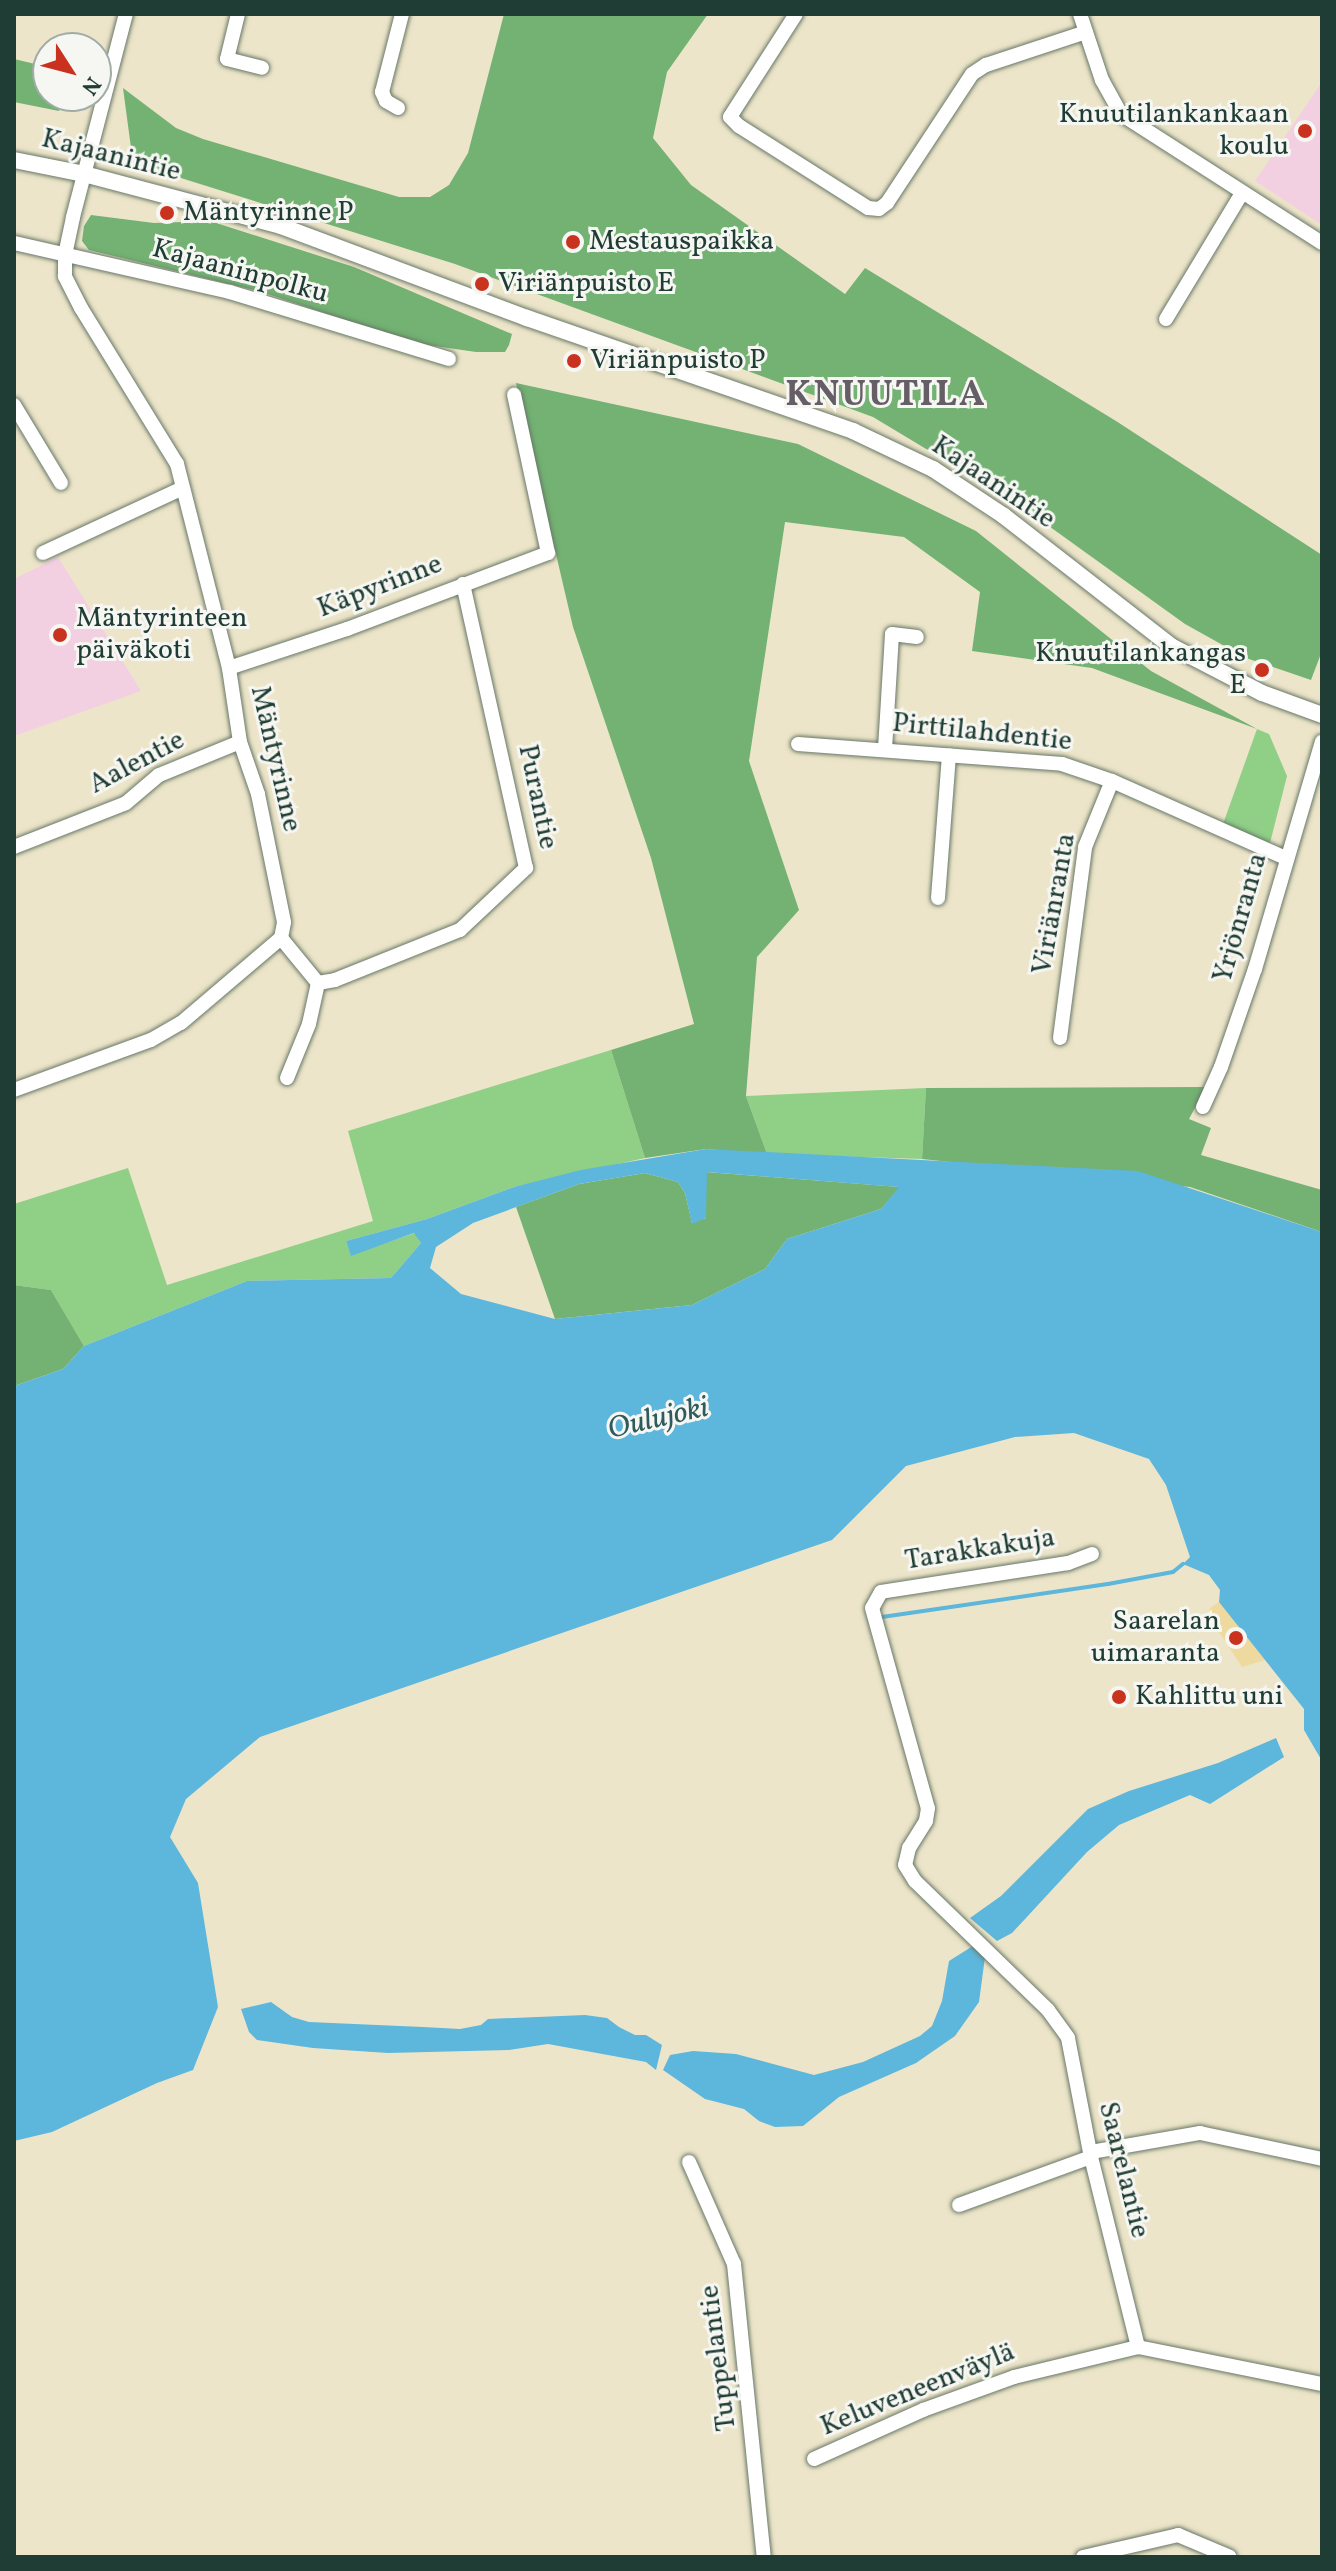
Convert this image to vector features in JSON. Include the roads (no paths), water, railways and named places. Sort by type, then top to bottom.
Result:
[{"type":"main road","name":"Kajaanintie","points":[[14,160],[84,174],[281,226],[527,318],[853,431],[933,469],[1004,516],[1171,646],[1262,693],[1322,715]]},
{"type":"street","name":"Mäntyrinne","points":[[126,14],[65,255],[65,276],[81,308],[177,464],[229,668],[240,742],[258,794],[284,922],[281,938]]},
{"type":"street","points":[[238,14],[227,59],[262,68]]},
{"type":"street","points":[[398,108],[386,101],[382,92],[402,14]]},
{"type":"street","points":[[796,14],[730,117],[739,126],[868,208],[879,209],[887,203],[972,74],[986,65],[1086,32]]},
{"type":"street","points":[[1080,14],[1102,80],[1121,114],[1322,243]]},
{"type":"street","points":[[1166,319],[1242,193]]},
{"type":"street","name":"Kajaaninpolku","points":[[14,243],[230,292],[400,347],[449,359]]},
{"type":"street","name":"Käpyrinne","points":[[229,668],[347,629],[548,553],[514,395]]},
{"type":"street","points":[[14,405],[61,483]]},
{"type":"street","points":[[43,553],[183,488]]},
{"type":"street","name":"Purantie","points":[[318,983],[335,980],[460,930],[526,868],[463,584]]},
{"type":"street","points":[[885,749],[892,634],[917,637]]},
{"type":"street","name":"Aalentie","points":[[14,847],[126,803],[159,775],[240,742]]},
{"type":"street","name":"Yrjönranta","points":[[1203,1107],[1221,1067],[1255,969],[1322,742]]},
{"type":"street","name":"Pirttilahdentie","points":[[798,744],[1062,764],[1112,781],[1286,858]]},
{"type":"street","points":[[938,898],[949,755]]},
{"type":"street","name":"Viriänranta","points":[[1060,1038],[1085,847],[1112,781]]},
{"type":"street","points":[[14,1090],[151,1040],[181,1023],[281,938],[318,983],[309,1024],[287,1078]]},
{"type":"street","name":"Tarakkakuja","points":[[876,1596],[881,1592],[1068,1563],[1092,1554]]},
{"type":"street","name":"Saarelantie","points":[[876,1596],[872,1608],[882,1651],[928,1808],[926,1821],[909,1848],[905,1865],[915,1881],[1048,2010],[1068,2038],[1091,2154],[1138,2347]]},
{"type":"street","points":[[959,2205],[1091,2154],[1200,2133],[1322,2159]]},
{"type":"street","name":"Tuppelantie","points":[[689,2162],[734,2264],[764,2557]]},
{"type":"street","name":"Keluveneenväylä","points":[[814,2459],[923,2410],[1014,2377],[1138,2347],[1322,2384]]},
{"type":"street","points":[[1083,2557],[1178,2535],[1230,2557]]},
{"type":"water","name":"Oulujoki","points":[[706,1149],[1138,1171],[1322,1232],[1322,1761],[1304,1730],[1304,1709],[1219,1602],[1220,1590],[1209,1575],[1183,1564],[1190,1557],[1166,1485],[1149,1459],[1074,1433],[1015,1437],[906,1466],[832,1540],[260,1737],[186,1799],[170,1837],[198,1883],[218,2007],[193,2070],[157,2083],[52,2132],[14,2141],[14,1386],[63,1369],[84,1346],[247,1281],[391,1278],[421,1243],[414,1233],[351,1256],[346,1241],[427,1219],[514,1187],[581,1170]],"holes":[[[707,1172],[899,1187],[881,1209],[787,1239],[765,1269],[692,1305],[555,1319],[461,1294],[430,1268],[436,1247],[473,1223],[579,1184],[645,1173],[678,1182],[685,1193],[692,1224],[706,1218]]]},
{"type":"water","points":[[1276,1738],[1284,1757],[1210,1804],[1190,1795],[1119,1825],[1087,1852],[1012,1933],[997,1941],[970,1918],[1001,1896],[1088,1809],[1129,1791],[1218,1763]]},
{"type":"water","points":[[976,1944],[985,1957],[979,2002],[955,2036],[916,2063],[839,2097],[803,2126],[775,2127],[759,2121],[744,2109],[705,2099],[663,2070],[670,2055],[693,2051],[736,2054],[814,2075],[863,2062],[920,2036],[932,2026],[942,2001],[949,1961]]},
{"type":"water","points":[[271,2002],[292,2017],[309,2022],[460,2029],[481,2025],[488,2019],[585,2015],[607,2018],[635,2035],[646,2035],[662,2045],[656,2070],[646,2062],[548,2044],[509,2050],[388,2053],[313,2048],[257,2040],[249,2032],[241,2009]]},
{"type":"waterway","points":[[882,1617],[1108,1584],[1173,1572],[1183,1564]]},
{"type":"place","name":"Knuutilankankaan koulu","points":[[1305,131]]},
{"type":"place","name":"Mäntyrinne P","points":[[167,213]]},
{"type":"place","name":"Mestauspaikka","points":[[573,242]]},
{"type":"place","name":"Viriänpuisto E","points":[[482,284]]},
{"type":"place","name":"Viriänpuisto P","points":[[574,361]]},
{"type":"place","name":"Mäntyrinteen päiväkoti","points":[[60,635]]},
{"type":"place","name":"Knuutilankangas E","points":[[1262,670]]},
{"type":"place","name":"Saarelan uimaranta","points":[[1236,1638]]},
{"type":"place","name":"Kahlittu uni","points":[[1119,1697]]},
{"type":"district","name":"KNUUTILA","points":[[886,397]]}]
